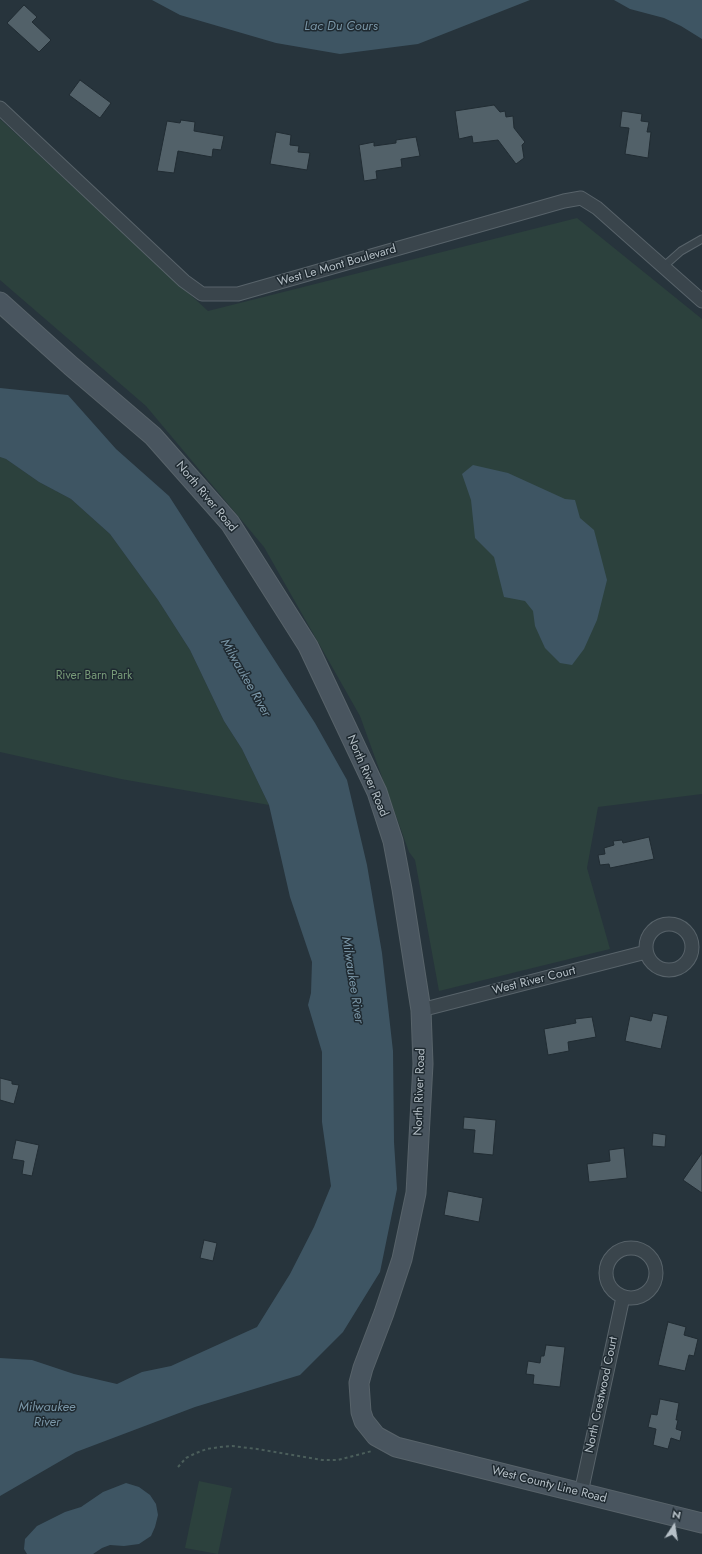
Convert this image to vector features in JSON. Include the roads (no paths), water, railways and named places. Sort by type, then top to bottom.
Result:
[{"type":"street","name":"West Le Mont Boulevard","points":[[0,108],[184,281],[202,294],[238,294],[564,201],[581,198],[597,208],[702,301]]},
{"type":"street","name":"North River Road","points":[[0,302],[71,366],[153,436],[230,523],[308,646],[377,792],[393,841],[402,889],[421,1010],[423,1064],[416,1193],[402,1259],[359,1383],[361,1412],[364,1421],[369,1429],[390,1444]]},
{"type":"street","name":"West River Court","points":[[421,1010],[646,952]]},
{"type":"street","name":"North Crestwood Court","points":[[581,1493],[623,1297]]},
{"type":"street","name":"West County Line Road","points":[[390,1444],[702,1523]]},
{"type":"lane","points":[[663,267],[681,251],[702,239]]},
{"type":"water","name":"Lac Du Cours","points":[[152,0],[530,0],[418,44],[340,54],[276,43],[180,15]]},
{"type":"water","points":[[614,0],[702,0],[702,39],[681,26],[664,18],[630,9]]},
{"type":"water","name":"Milwaukee River","points":[[0,388],[68,395],[116,449],[169,496],[315,723],[347,780],[367,865],[382,953],[393,1051],[394,1142],[397,1189],[380,1272],[343,1332],[300,1375],[195,1407],[76,1452],[0,1496],[0,1358],[32,1360],[74,1374],[117,1384],[142,1372],[171,1366],[257,1327],[290,1274],[314,1227],[331,1186],[322,1122],[322,1052],[308,1005],[311,993],[312,962],[290,897],[269,805],[242,749],[224,721],[190,650],[158,600],[110,534],[71,499],[39,482],[6,459],[0,457]]},
{"type":"water","points":[[473,465],[508,473],[565,499],[575,500],[580,518],[594,530],[607,580],[597,620],[584,649],[572,665],[560,663],[545,648],[535,626],[533,611],[525,601],[504,597],[494,557],[475,538],[471,500],[462,474]]},
{"type":"water","points":[[126,1483],[139,1487],[150,1495],[156,1504],[158,1515],[151,1536],[139,1544],[124,1546],[110,1545],[93,1554],[27,1554],[24,1549],[25,1539],[37,1526],[65,1512],[81,1507],[103,1492]]},
{"type":"park label","name":"River Barn Park","points":[[94,676]]}]
